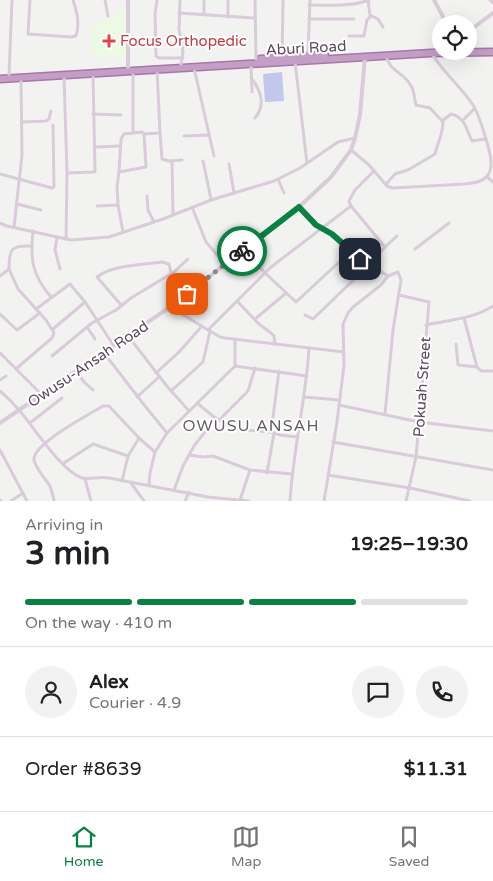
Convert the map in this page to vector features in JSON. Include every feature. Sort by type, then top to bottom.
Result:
[{"type":"highway","name":"Aburi Road","points":[[0,79],[130,70],[157,70],[308,56],[432,49]]},
{"type":"highway","name":"Aburi Road","points":[[477,49],[493,50]]},
{"type":"highway","name":"Aburi Road","points":[[477,51],[493,50]]},
{"type":"highway","name":"Aburi Road","points":[[282,59],[295,61],[431,53]]},
{"type":"highway","name":"Aburi Road","points":[[0,75],[93,73],[130,70],[182,61],[254,61]]},
{"type":"street","points":[[9,74],[12,0]]},
{"type":"street","points":[[30,0],[28,34],[71,37],[76,36],[77,31],[77,17],[73,0]]},
{"type":"street","points":[[105,0],[108,16]]},
{"type":"street","points":[[128,0],[133,132]]},
{"type":"street","points":[[158,0],[155,14],[156,56],[182,61],[180,0]]},
{"type":"street","points":[[204,0],[204,15]]},
{"type":"street","points":[[228,0],[228,16]]},
{"type":"street","points":[[252,92],[255,0]]},
{"type":"street","points":[[282,59],[283,0]]},
{"type":"street","points":[[308,56],[310,0]]},
{"type":"street","points":[[309,5],[338,6],[358,4],[369,0],[368,9],[371,16],[378,19],[383,27]]},
{"type":"street","points":[[434,0],[442,15]]},
{"type":"street","points":[[490,0],[493,3]]},
{"type":"street","points":[[179,13],[254,18]]},
{"type":"street","points":[[477,25],[493,13]]},
{"type":"street","points":[[349,36],[364,36],[367,20],[371,16]]},
{"type":"street","points":[[309,18],[354,20]]},
{"type":"street","points":[[182,43],[198,41]]},
{"type":"street","points":[[431,53],[475,108],[491,161],[488,177]]},
{"type":"street","points":[[386,56],[389,66],[401,74],[412,86],[415,104],[430,108],[443,121]]},
{"type":"street","name":"Owusu-Ansah Road","points":[[0,423],[129,337],[170,307],[299,207],[331,177],[351,150],[355,138],[360,116],[364,57]]},
{"type":"street","points":[[295,61],[307,163]]},
{"type":"street","points":[[194,67],[214,156]]},
{"type":"street","points":[[157,70],[162,159],[166,161],[182,160]]},
{"type":"street","points":[[67,173],[95,172],[96,147],[93,114],[93,73]]},
{"type":"street","points":[[66,239],[67,74]]},
{"type":"street","points":[[14,226],[20,179],[21,78]]},
{"type":"street","points":[[251,78],[261,96],[260,110],[254,118]]},
{"type":"street","points":[[462,120],[475,108]]},
{"type":"street","points":[[22,122],[46,121],[49,119],[52,111]]},
{"type":"street","points":[[93,114],[121,115]]},
{"type":"street","points":[[386,184],[395,174],[408,170],[435,154],[436,144],[442,135],[443,121],[452,114],[462,120],[472,141],[485,139]]},
{"type":"street","points":[[0,174],[41,186],[54,187],[53,125]]},
{"type":"street","points":[[123,232],[117,187],[122,135],[133,132],[142,132],[144,134],[160,133]]},
{"type":"street","points":[[119,172],[146,167],[144,134]]},
{"type":"street","points":[[184,136],[209,135]]},
{"type":"street","points":[[0,223],[66,239],[109,237],[211,200],[278,179],[300,168],[338,142],[355,138]]},
{"type":"street","points":[[96,147],[120,146]]},
{"type":"street","points":[[351,150],[392,188],[465,184],[488,177]]},
{"type":"street","points":[[172,161],[173,215]]},
{"type":"street","points":[[203,161],[211,200]]},
{"type":"street","points":[[229,164],[234,193]]},
{"type":"street","points":[[374,171],[350,197],[349,201],[351,206],[385,246]]},
{"type":"street","points":[[488,177],[493,182]]},
{"type":"street","points":[[278,179],[284,193]]},
{"type":"street","points":[[147,196],[148,210],[154,222]]},
{"type":"street","points":[[17,204],[41,210]]},
{"type":"street","points":[[97,206],[118,205]]},
{"type":"street","points":[[171,391],[204,360],[209,331],[237,301],[265,273],[351,206]]},
{"type":"street","points":[[192,207],[206,242],[225,264]]},
{"type":"street","points":[[299,207],[312,222],[332,234],[350,252],[388,276]]},
{"type":"street","points":[[415,249],[449,223]]},
{"type":"street","points":[[33,231],[32,261],[37,277],[51,297]]},
{"type":"street","points":[[305,314],[313,319],[397,236]]},
{"type":"street","points":[[57,237],[55,250],[60,269]]},
{"type":"street","points":[[17,368],[52,338],[54,333],[40,313],[18,289],[9,269],[10,254],[13,248],[16,246],[32,246]]},
{"type":"street","points":[[244,249],[285,294],[294,301],[298,301],[350,252]]},
{"type":"street","points":[[52,356],[87,327],[174,272],[188,259]]},
{"type":"street","points":[[122,306],[97,277],[102,272],[162,262],[169,264],[171,273]]},
{"type":"street","points":[[0,276],[9,269]]},
{"type":"street","points":[[324,501],[339,405],[344,352],[344,324],[348,313],[381,285],[388,276],[396,272],[400,273],[400,295],[393,330],[385,414]]},
{"type":"street","points":[[36,309],[70,284],[85,302],[114,346]]},
{"type":"street","points":[[255,319],[285,294]]},
{"type":"street","name":"Pokuah Street","points":[[400,295],[429,302],[416,457],[406,501]]},
{"type":"street","points":[[237,301],[274,336],[275,344]]},
{"type":"street","points":[[53,329],[85,302]]},
{"type":"street","points":[[426,325],[464,318],[484,312],[493,306]]},
{"type":"street","points":[[170,307],[220,337],[344,352]]},
{"type":"street","points":[[0,314],[17,330],[40,313]]},
{"type":"street","points":[[464,318],[477,368]]},
{"type":"street","points":[[156,373],[179,352],[202,326]]},
{"type":"street","points":[[87,327],[95,339]]},
{"type":"street","points":[[129,337],[159,377],[189,411]]},
{"type":"street","points":[[150,485],[150,473],[155,452],[167,433],[235,366],[235,340]]},
{"type":"street","points":[[456,344],[458,366],[477,368],[481,371],[493,371]]},
{"type":"street","points":[[290,501],[309,348]]},
{"type":"street","points":[[0,353],[42,395]]},
{"type":"street","points":[[104,353],[167,433]]},
{"type":"street","points":[[235,366],[307,376]]},
{"type":"street","points":[[174,490],[189,455],[197,442],[248,391],[254,368]]},
{"type":"street","points":[[76,371],[93,390]]},
{"type":"street","points":[[267,473],[279,371]]},
{"type":"street","points":[[0,380],[6,376]]},
{"type":"street","points":[[138,396],[159,377]]},
{"type":"street","points":[[0,391],[30,423],[44,444],[78,476],[85,479],[102,477],[150,485],[189,492],[208,499],[249,501]]},
{"type":"street","points":[[304,397],[339,400]]},
{"type":"street","points":[[30,423],[62,398]]},
{"type":"street","points":[[197,403],[236,430],[298,437]]},
{"type":"street","points":[[54,501],[52,490],[34,460],[35,456],[44,444],[74,422],[105,405],[109,406],[155,452]]},
{"type":"street","points":[[339,405],[419,422],[493,431]]},
{"type":"street","points":[[122,481],[128,456],[139,438]]},
{"type":"street","points":[[334,442],[493,470]]},
{"type":"street","points":[[64,463],[93,444],[128,456]]},
{"type":"street","points":[[0,450],[27,501]]},
{"type":"street","points":[[189,455],[213,456],[250,470],[292,474]]},
{"type":"street","points":[[240,500],[250,470]]},
{"type":"street","points":[[328,475],[410,488],[470,501]]},
{"type":"street","points":[[85,479],[91,501]]},
{"type":"street","points":[[130,483],[144,501]]},
{"type":"street","points":[[185,501],[189,492]]},
{"type":"street","points":[[11,501],[23,494]]},
{"type":"shaded area","name":"Focus Orthopedic","points":[[127,9],[126,55],[122,58],[92,56],[92,26]]},
{"type":"shaded area","points":[[282,72],[284,101],[265,102],[263,74]]},
{"type":"way so far","points":[[187,294],[242,251]]},
{"type":"place","name":"Focus Orthopedic","points":[[109,41]]},
{"type":"district","name":"OWUSU ANSAH","points":[[251,426]]},
{"type":"route","points":[[242,251],[299,207],[316,225],[332,234],[360,259]]}]
